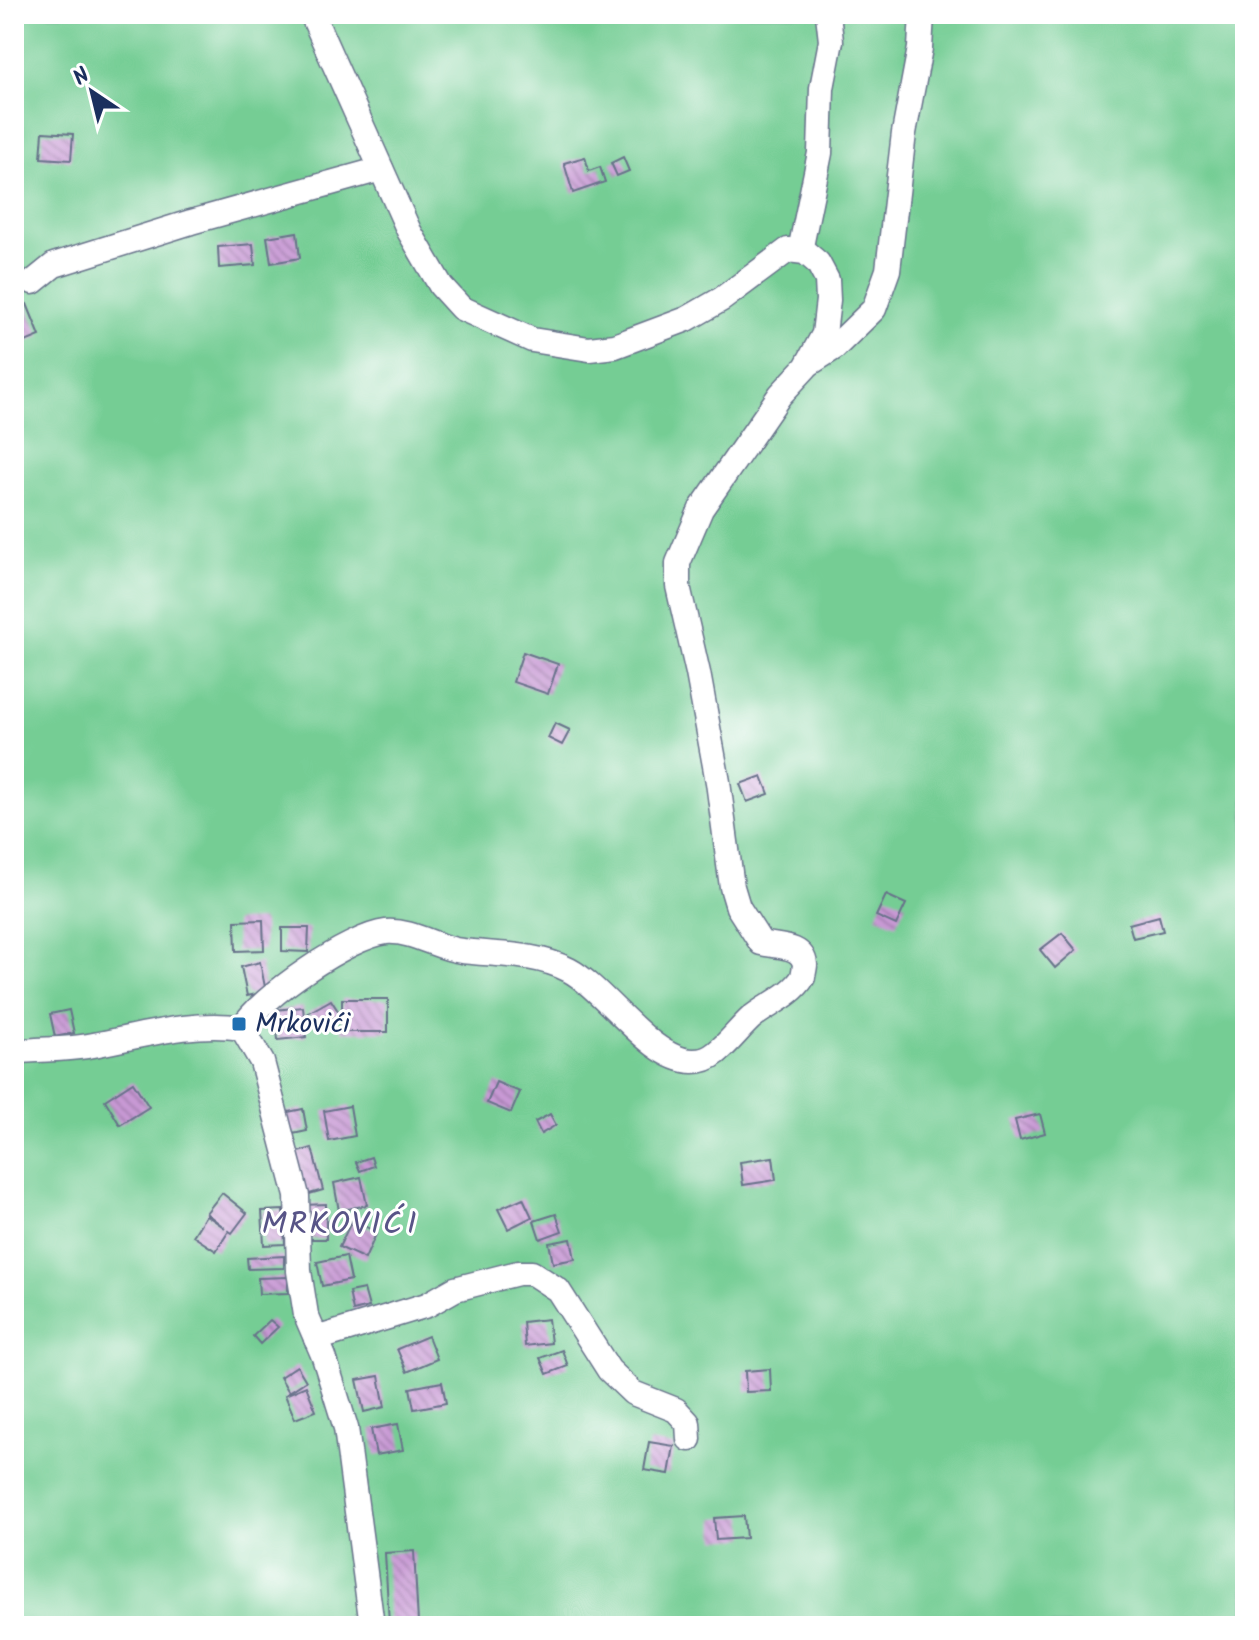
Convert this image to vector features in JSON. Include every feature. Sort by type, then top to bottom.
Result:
[{"type":"street","points":[[312,14],[409,231],[441,286],[461,308],[532,340],[589,349],[615,346],[687,319],[722,299],[788,250],[800,251],[818,263],[827,280],[824,334],[806,367]]},
{"type":"street","points":[[800,251],[820,153],[822,88],[831,41],[828,14]]},
{"type":"street","points":[[242,1028],[247,1019],[284,988],[328,957],[357,940],[387,932],[420,937],[457,950],[545,960],[571,971],[659,1048],[679,1059],[691,1061],[715,1054],[752,1017],[803,977],[805,966],[795,949],[761,943],[738,907],[732,887],[718,782],[698,673],[678,586],[678,563],[701,509],[780,395],[806,367],[834,348],[874,309],[888,270],[904,133],[920,48],[922,14]]},
{"type":"street","points":[[33,282],[54,265],[191,222],[381,169]]},
{"type":"street","points":[[14,1052],[84,1047],[199,1026],[242,1028]]},
{"type":"street","points":[[242,1028],[262,1062],[297,1196],[299,1271],[306,1315],[346,1428],[372,1626]]},
{"type":"street","points":[[316,1339],[427,1305],[455,1289],[518,1273],[532,1273],[558,1290],[609,1370],[633,1393],[676,1410],[688,1423],[689,1439]]},
{"type":"green space","points":[[14,14],[1245,14],[1245,1626],[14,1626]]},
{"type":"building","points":[[43,132],[73,134],[71,160],[41,158]]},
{"type":"building","points":[[585,157],[589,171],[600,167],[605,182],[573,193],[564,163]]},
{"type":"building","points":[[623,157],[629,171],[617,176],[611,163]]},
{"type":"building","points":[[297,232],[300,258],[271,263],[267,237]]},
{"type":"building","points":[[253,244],[255,265],[219,268],[218,247]]},
{"type":"building","points":[[27,304],[40,336],[23,343],[14,322],[14,309]]},
{"type":"building","points":[[523,652],[558,664],[548,694],[513,682]]},
{"type":"building","points":[[555,723],[570,730],[562,745],[548,738]]},
{"type":"building","points":[[762,776],[769,794],[747,802],[740,784]]},
{"type":"building","points":[[886,895],[906,904],[896,925],[876,916]]},
{"type":"building","points":[[1159,916],[1163,931],[1133,938],[1129,924]]},
{"type":"building","points":[[263,920],[264,950],[236,951],[235,921]]},
{"type":"building","points":[[282,928],[309,928],[308,952],[282,951]]},
{"type":"building","points":[[1062,933],[1076,950],[1055,968],[1040,950]]},
{"type":"building","points":[[260,962],[266,992],[247,996],[241,967]]},
{"type":"building","points":[[342,999],[388,999],[388,1032],[342,1032]]},
{"type":"building","points":[[331,1000],[340,1014],[317,1028],[308,1013]]},
{"type":"building","points":[[303,1007],[306,1037],[278,1040],[275,1010]]},
{"type":"building","points":[[69,1010],[74,1033],[55,1037],[50,1014]]},
{"type":"building","points":[[133,1082],[149,1107],[120,1125],[105,1100]]},
{"type":"building","points":[[496,1082],[520,1092],[511,1113],[487,1103]]},
{"type":"building","points":[[350,1106],[355,1136],[329,1141],[324,1111]]},
{"type":"building","points":[[303,1109],[307,1131],[288,1135],[283,1113]]},
{"type":"building","points":[[550,1114],[556,1125],[541,1134],[535,1122]]},
{"type":"building","points":[[1040,1114],[1045,1133],[1020,1140],[1015,1120]]},
{"type":"building","points":[[312,1148],[323,1190],[306,1195],[295,1153]]},
{"type":"building","points":[[371,1157],[374,1166],[360,1171],[356,1162]]},
{"type":"building","points":[[773,1157],[776,1180],[743,1185],[740,1162]]},
{"type":"building","points":[[361,1177],[367,1205],[339,1211],[334,1183]]},
{"type":"building","points":[[222,1193],[247,1213],[232,1233],[229,1231],[216,1251],[193,1236],[206,1215],[225,1228],[206,1213]]},
{"type":"building","points":[[523,1198],[532,1217],[508,1229],[498,1209]]},
{"type":"building","points":[[326,1204],[326,1239],[304,1239],[304,1205]]},
{"type":"building","points":[[283,1210],[285,1244],[264,1245],[262,1211]]},
{"type":"building","points":[[556,1214],[562,1231],[540,1239],[534,1221]]},
{"type":"building","points":[[352,1220],[377,1232],[365,1259],[339,1247]]},
{"type":"building","points":[[571,1239],[575,1259],[553,1263],[549,1243]]},
{"type":"building","points":[[284,1256],[284,1268],[248,1269],[247,1258]]},
{"type":"building","points":[[346,1256],[351,1280],[322,1286],[317,1262]]},
{"type":"building","points":[[288,1277],[288,1293],[259,1294],[258,1278]]},
{"type":"building","points":[[364,1289],[369,1307],[353,1311],[349,1292]]},
{"type":"building","points":[[548,1319],[551,1343],[525,1346],[523,1322]]},
{"type":"building","points":[[270,1320],[278,1327],[260,1344],[253,1336]]},
{"type":"building","points":[[428,1336],[437,1359],[407,1372],[397,1349]]},
{"type":"building","points":[[562,1350],[568,1366],[547,1374],[540,1358]]},
{"type":"building","points":[[297,1366],[306,1381],[289,1392],[280,1377]]},
{"type":"building","points":[[770,1369],[771,1391],[746,1392],[745,1371]]},
{"type":"building","points":[[379,1376],[385,1407],[364,1412],[357,1380]]},
{"type":"building","points":[[442,1382],[446,1403],[414,1409],[410,1388]]},
{"type":"building","points":[[306,1386],[316,1411],[295,1419],[285,1395]]},
{"type":"building","points":[[398,1424],[403,1450],[376,1455],[371,1429]]},
{"type":"building","points":[[649,1442],[674,1446],[669,1474],[644,1470]]},
{"type":"building","points":[[744,1516],[746,1538],[716,1540],[714,1518]]},
{"type":"building","points":[[414,1551],[418,1622],[389,1624],[385,1553]]},
{"type":"building","points":[[335,1617],[359,1618],[359,1626],[335,1626]]},
{"type":"building","points":[[791,1619],[813,1625],[813,1626],[789,1626]]},
{"type":"place","name":"Mrkovići","points":[[239,1024]]},
{"type":"district","name":"MRKOVIĆI","points":[[340,1225]]}]
